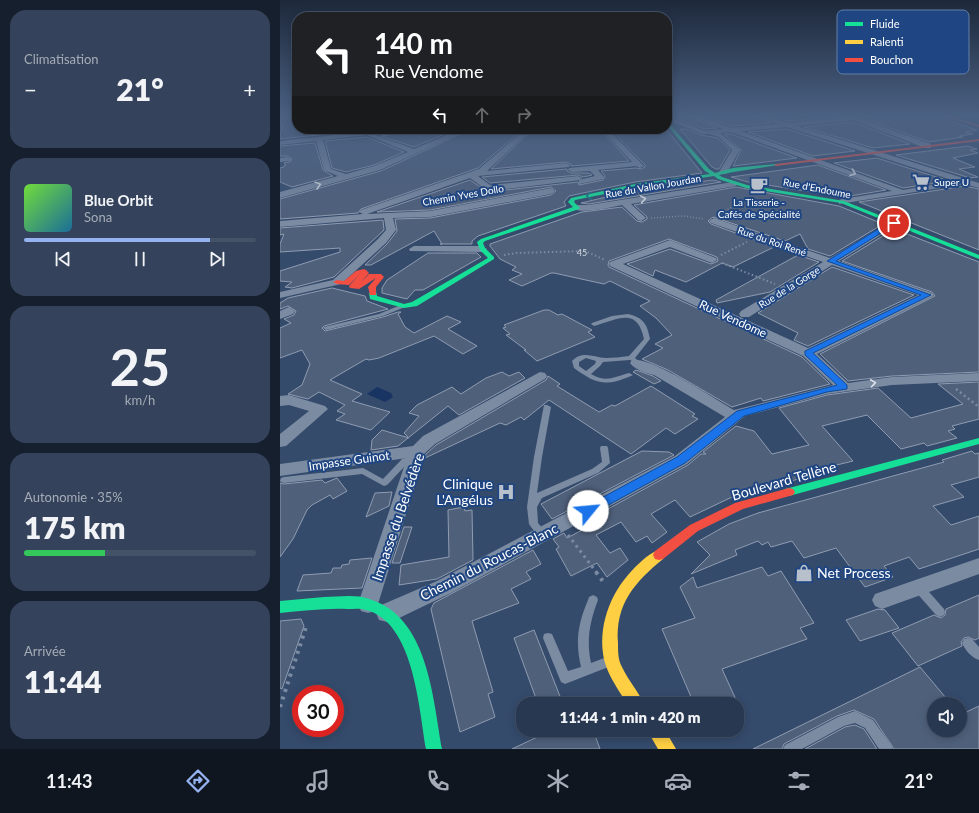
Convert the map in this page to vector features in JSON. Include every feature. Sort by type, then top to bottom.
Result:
[{"type":"street","points":[[322,150],[328,170],[346,177]]},
{"type":"street","points":[[409,150],[415,152]]},
{"type":"street","points":[[280,195],[377,168],[420,150]]},
{"type":"street","points":[[354,218],[356,214],[482,171],[506,150]]},
{"type":"street","points":[[472,175],[639,165],[624,150]]},
{"type":"street","name":"Rue d'Endoume","points":[[692,150],[707,170],[718,173],[733,184],[778,193],[842,202],[979,258]]},
{"type":"street","points":[[718,173],[736,150]]},
{"type":"street","points":[[788,150],[902,192]]},
{"type":"street","points":[[870,150],[979,186]]},
{"type":"street","points":[[280,295],[337,282],[346,283],[358,272],[364,271],[365,273],[353,286],[360,287],[372,276],[379,275],[380,277],[372,287],[373,297],[404,306],[414,304],[492,258],[482,249],[480,242],[483,240],[577,208],[571,200],[618,192],[634,186],[689,180],[718,173],[894,150]]},
{"type":"street","points":[[472,175],[488,188],[600,177],[592,168]]},
{"type":"street","points":[[842,202],[979,180]]},
{"type":"street","name":"Rue du Vallon Jourdan","points":[[577,208],[624,202],[733,184]]},
{"type":"street","name":"Chemin Yves Dollo","points":[[280,224],[388,215],[430,214],[551,191]]},
{"type":"street","points":[[624,202],[641,218]]},
{"type":"street","points":[[337,282],[382,241],[391,230],[388,215]]},
{"type":"street","name":"Rue du Roi René","points":[[714,221],[928,295],[808,353]]},
{"type":"street","name":"Rue de la Gorge","points":[[745,314],[785,288],[894,223]]},
{"type":"street","points":[[614,264],[670,243],[712,260]]},
{"type":"street","points":[[414,249],[482,249]]},
{"type":"street","name":"Rue Vendome","points":[[614,264],[808,353],[844,387]]},
{"type":"street","points":[[634,360],[651,370],[658,371],[735,416]]},
{"type":"street","name":"Impasse du Belvédère","points":[[368,604],[417,454],[434,437],[540,376]]},
{"type":"street","name":"Chemin du Roucas-Blanc","points":[[387,613],[444,587],[681,460],[735,416],[826,390],[844,387],[892,381],[979,377]]},
{"type":"street","points":[[280,401],[289,400],[320,409],[280,442]]},
{"type":"street","name":"Boulevard Tellène","points":[[632,697],[614,666],[610,641],[611,618],[617,601],[638,571],[694,528],[739,506],[979,441]]},
{"type":"street","name":"Impasse Guinot","points":[[282,475],[417,454]]},
{"type":"street","points":[[882,600],[979,566]]},
{"type":"street","points":[[280,607],[329,602],[368,604],[387,613],[404,631],[416,655],[434,749]]},
{"type":"street","points":[[660,737],[668,749]]},
{"type":"lane","points":[[326,328],[381,315],[404,306]]},
{"type":"lane","points":[[594,324],[607,320],[634,316],[642,320],[646,331],[647,340],[634,360],[600,360],[591,356],[581,356],[575,361],[576,367],[602,383],[615,382],[629,375]]},
{"type":"lane","points":[[586,374],[598,365],[600,360]]},
{"type":"lane","points":[[543,535],[534,524],[532,507],[539,442],[547,407]]},
{"type":"lane","points":[[532,507],[539,496],[595,471],[606,463],[604,448]]},
{"type":"lane","points":[[282,475],[363,471],[384,483],[407,459],[417,454]]},
{"type":"lane","points":[[918,587],[940,612]]},
{"type":"lane","points":[[587,670],[582,648],[584,621],[593,600]]},
{"type":"lane","points":[[548,638],[565,678],[613,660]]},
{"type":"lane","points":[[968,644],[979,655]]},
{"type":"lane","points":[[790,749],[842,721],[855,717],[869,724],[887,749]]},
{"type":"path","points":[[724,210],[744,199]]},
{"type":"path","points":[[641,218],[684,216],[714,221]]},
{"type":"path","points":[[712,260],[758,236]]},
{"type":"path","points":[[492,258],[516,253],[585,251],[614,264]]},
{"type":"path","points":[[712,260],[785,288]]},
{"type":"path","points":[[943,378],[979,407]]},
{"type":"path","points":[[561,525],[617,601]]},
{"type":"path","points":[[280,706],[308,622]]},
{"type":"water","points":[[377,387],[391,393],[393,397],[385,402],[367,394]]},
{"type":"building","points":[[280,150],[317,150],[323,170],[333,176],[292,187],[280,182],[280,168],[286,165],[284,163],[290,162],[292,159],[288,156],[280,156]]},
{"type":"building","points":[[327,150],[399,150],[404,152],[374,165],[346,172],[332,168]]},
{"type":"building","points":[[426,150],[499,150],[478,168],[361,209],[358,213],[280,219],[280,199],[381,171]]},
{"type":"building","points":[[511,150],[619,150],[629,161],[571,166],[571,164],[566,162],[491,169]]},
{"type":"building","points":[[630,150],[683,150],[702,173],[635,182],[569,196],[564,202],[566,206],[478,236],[472,241],[472,244],[442,244],[434,231],[371,265],[365,265],[387,244],[397,231],[395,219],[430,218],[551,195],[556,191],[551,187],[430,210],[377,212],[470,180],[488,192],[578,182],[579,185],[603,180],[605,176],[601,171],[636,168],[641,169],[645,167],[645,165]]},
{"type":"building","points":[[698,150],[730,150],[719,169],[712,167]]},
{"type":"building","points":[[741,150],[775,150],[797,158],[733,166]]},
{"type":"building","points":[[797,150],[855,151],[813,156]]},
{"type":"building","points":[[936,150],[970,150],[978,153],[953,158],[975,167],[959,169],[978,177],[970,178],[896,155]]},
{"type":"building","points":[[877,158],[949,181],[903,188],[834,163]]},
{"type":"building","points":[[818,165],[886,190],[844,197],[748,182],[731,177]]},
{"type":"building","points":[[567,169],[567,171],[571,173],[589,173],[592,175],[583,177],[578,175],[490,183],[482,177]]},
{"type":"building","points":[[713,180],[721,182],[589,204],[581,203],[636,190]]},
{"type":"building","points":[[965,186],[979,189],[979,250],[859,202]]},
{"type":"building","points":[[736,187],[839,206],[883,224],[830,256],[808,249],[800,234],[785,241],[713,217],[708,221],[711,224],[774,247],[733,267],[722,263],[686,282],[655,270],[653,276],[627,264],[670,249],[711,264],[718,261],[717,257],[669,239],[609,261],[608,265],[609,267],[802,357],[830,384],[763,401],[761,398],[732,407],[668,370],[642,359],[663,348],[655,344],[672,335],[656,318],[640,306],[650,301],[610,281],[604,284],[554,273],[522,286],[509,280],[522,274],[512,270],[516,267],[500,259],[490,246],[490,244],[582,212],[622,207],[637,221],[642,222],[647,219],[647,217],[634,205]]},
{"type":"building","points":[[383,220],[384,230],[334,277],[292,288],[285,287],[292,282],[280,281],[280,271],[340,252],[340,248],[280,252],[280,244],[284,234],[280,235],[280,228]]},
{"type":"building","points":[[894,229],[979,262],[979,372],[892,376],[848,381],[820,354],[935,296],[932,292],[842,261]]},
{"type":"building","points":[[428,253],[477,253],[481,257],[423,290],[415,290],[407,299],[382,293],[382,288],[387,280]]},
{"type":"building","points":[[798,255],[819,262],[770,292],[717,303],[716,300]]},
{"type":"building","points":[[832,267],[914,295],[808,346],[794,340],[798,333],[758,313]]},
{"type":"building","points":[[332,288],[365,296],[367,301],[388,309],[324,326],[322,328],[325,331],[401,312],[398,314],[405,327],[414,333],[447,316],[461,322],[448,329],[477,346],[463,354],[434,336],[379,358],[369,360],[366,359],[330,380],[362,394],[352,401],[390,412],[371,430],[336,420],[345,414],[337,411],[345,405],[319,392],[308,399],[288,394],[302,385],[310,364],[302,350],[280,358],[280,328],[291,323],[284,319],[294,315],[296,311],[288,306],[280,309],[280,303],[288,298]]},
{"type":"building","points":[[544,310],[549,310],[558,315],[562,314],[592,330],[588,332],[595,337],[537,361],[524,350],[526,350],[506,335],[510,334],[503,328],[506,327],[504,325]]},
{"type":"building","points":[[636,370],[653,376],[661,381],[654,384],[633,372]]},
{"type":"building","points":[[502,372],[509,376],[519,372],[525,378],[459,415],[448,406],[409,438],[404,433],[419,416],[409,413],[417,405],[452,387],[461,394],[486,378]]},
{"type":"building","points":[[548,376],[560,384],[557,386],[599,412],[612,405],[615,406],[651,386],[695,414],[692,416],[698,419],[675,434],[666,428],[631,454],[549,400],[524,420],[521,417],[506,425],[500,423],[425,458],[426,454],[436,445],[546,380]]},
{"type":"building","points":[[979,382],[979,419],[952,426],[955,429],[948,431],[957,438],[927,446],[924,443],[901,449],[867,415],[822,426],[853,461],[800,474],[802,478],[730,498],[690,517],[675,500],[651,514],[667,532],[652,543],[647,536],[636,542],[621,522],[596,535],[610,553],[620,548],[628,560],[607,577],[597,563],[571,576],[556,549],[559,547],[553,539],[564,533],[567,538],[590,526],[586,521],[688,465],[701,454],[706,454],[703,452],[736,426],[754,431],[772,454],[809,445],[779,408],[827,395],[878,388],[911,418],[963,404],[938,384]]},
{"type":"building","points":[[382,430],[408,438],[398,446],[371,450],[372,440]]},
{"type":"building","points":[[642,451],[669,452],[674,455],[552,519],[541,504]]},
{"type":"building","points":[[972,451],[975,454],[979,453],[979,477],[951,485],[964,497],[933,506],[951,525],[979,516],[979,549],[919,569],[909,557],[884,566],[893,577],[865,587],[836,548],[804,558],[792,541],[771,547],[768,542],[762,545],[758,541],[735,550],[737,555],[691,574],[710,555],[697,542],[729,524],[758,513],[944,462],[942,460]]},
{"type":"building","points":[[337,478],[347,491],[333,499],[330,495],[312,505],[307,510],[293,539],[280,557],[280,483],[284,484],[322,480],[325,483]]},
{"type":"building","points":[[392,492],[389,506],[366,517],[375,493]]},
{"type":"building","points":[[464,507],[465,511],[472,510],[473,560],[437,579],[399,585],[401,565],[449,557],[448,510]]},
{"type":"building","points":[[404,527],[412,527],[400,563],[392,563]]},
{"type":"building","points":[[533,550],[541,564],[526,572],[531,579],[511,589],[519,603],[472,621],[493,692],[488,694],[495,717],[460,732],[431,609],[434,603]]},
{"type":"building","points":[[372,558],[362,588],[297,591],[303,575],[331,573],[333,568],[341,568],[342,565],[349,564],[350,560]]},
{"type":"building","points":[[762,567],[768,576],[781,571],[814,623],[800,628],[807,639],[722,669],[735,697],[691,697],[662,629],[695,618],[680,587],[693,577],[697,588]]},
{"type":"building","points":[[979,595],[979,638],[975,640],[968,637],[964,638],[961,642],[962,646],[918,666],[892,633],[934,615],[941,618],[945,615],[946,609]]},
{"type":"building","points":[[878,609],[885,610],[899,628],[860,641],[846,620]]},
{"type":"building","points":[[301,619],[304,626],[282,689],[280,688],[280,621]]},
{"type":"building","points":[[534,630],[560,697],[535,697],[514,638]]},
{"type":"building","points":[[920,667],[945,697],[927,697],[927,737],[967,737],[967,712],[979,706],[979,749],[894,749],[874,719],[854,710],[837,716],[784,744],[782,749],[753,749]]},
{"type":"building","points":[[855,725],[864,729],[877,749],[805,749],[845,727]]},
{"type":"building","points":[[537,737],[596,737],[600,749],[512,749]]},
{"type":"traffic: fast","points":[[690,150],[707,170],[720,178],[746,186],[842,202],[979,257]]},
{"type":"traffic: fast","points":[[373,293],[373,297],[404,306],[414,304],[492,258],[482,249],[480,242],[483,240],[577,208],[571,202],[573,199],[635,186],[705,177],[733,170],[776,165]]},
{"type":"traffic: fast","points":[[789,492],[979,441]]},
{"type":"traffic: fast","points":[[280,607],[324,603],[362,603],[368,604],[386,613],[400,627],[410,645],[418,665],[434,749]]},
{"type":"traffic: slow","points":[[632,697],[613,665],[610,633],[612,619],[615,607],[629,584],[638,573],[659,555]]},
{"type":"traffic: slow","points":[[660,737],[668,749]]},
{"type":"traffic: jam","points":[[776,165],[898,150]]},
{"type":"traffic: jam","points":[[337,282],[346,283],[358,272],[364,271],[365,273],[353,286],[359,287],[372,276],[379,275],[380,277],[372,287],[373,293]]},
{"type":"traffic: jam","points":[[659,555],[694,528],[739,506],[789,492]]},
{"type":"place","name":"Super U","points":[[921,182]]},
{"type":"place","name":"La Tisserie - Cafés de Spécialité","points":[[759,185]]},
{"type":"place","name":"Clinique L'Angélus","points":[[506,492]]},
{"type":"place","name":"Net Process","points":[[804,573]]},
{"type":"route","points":[[588,511],[681,460],[740,413],[826,390],[844,387],[808,353],[928,295],[830,261],[887,225],[894,223]]}]
